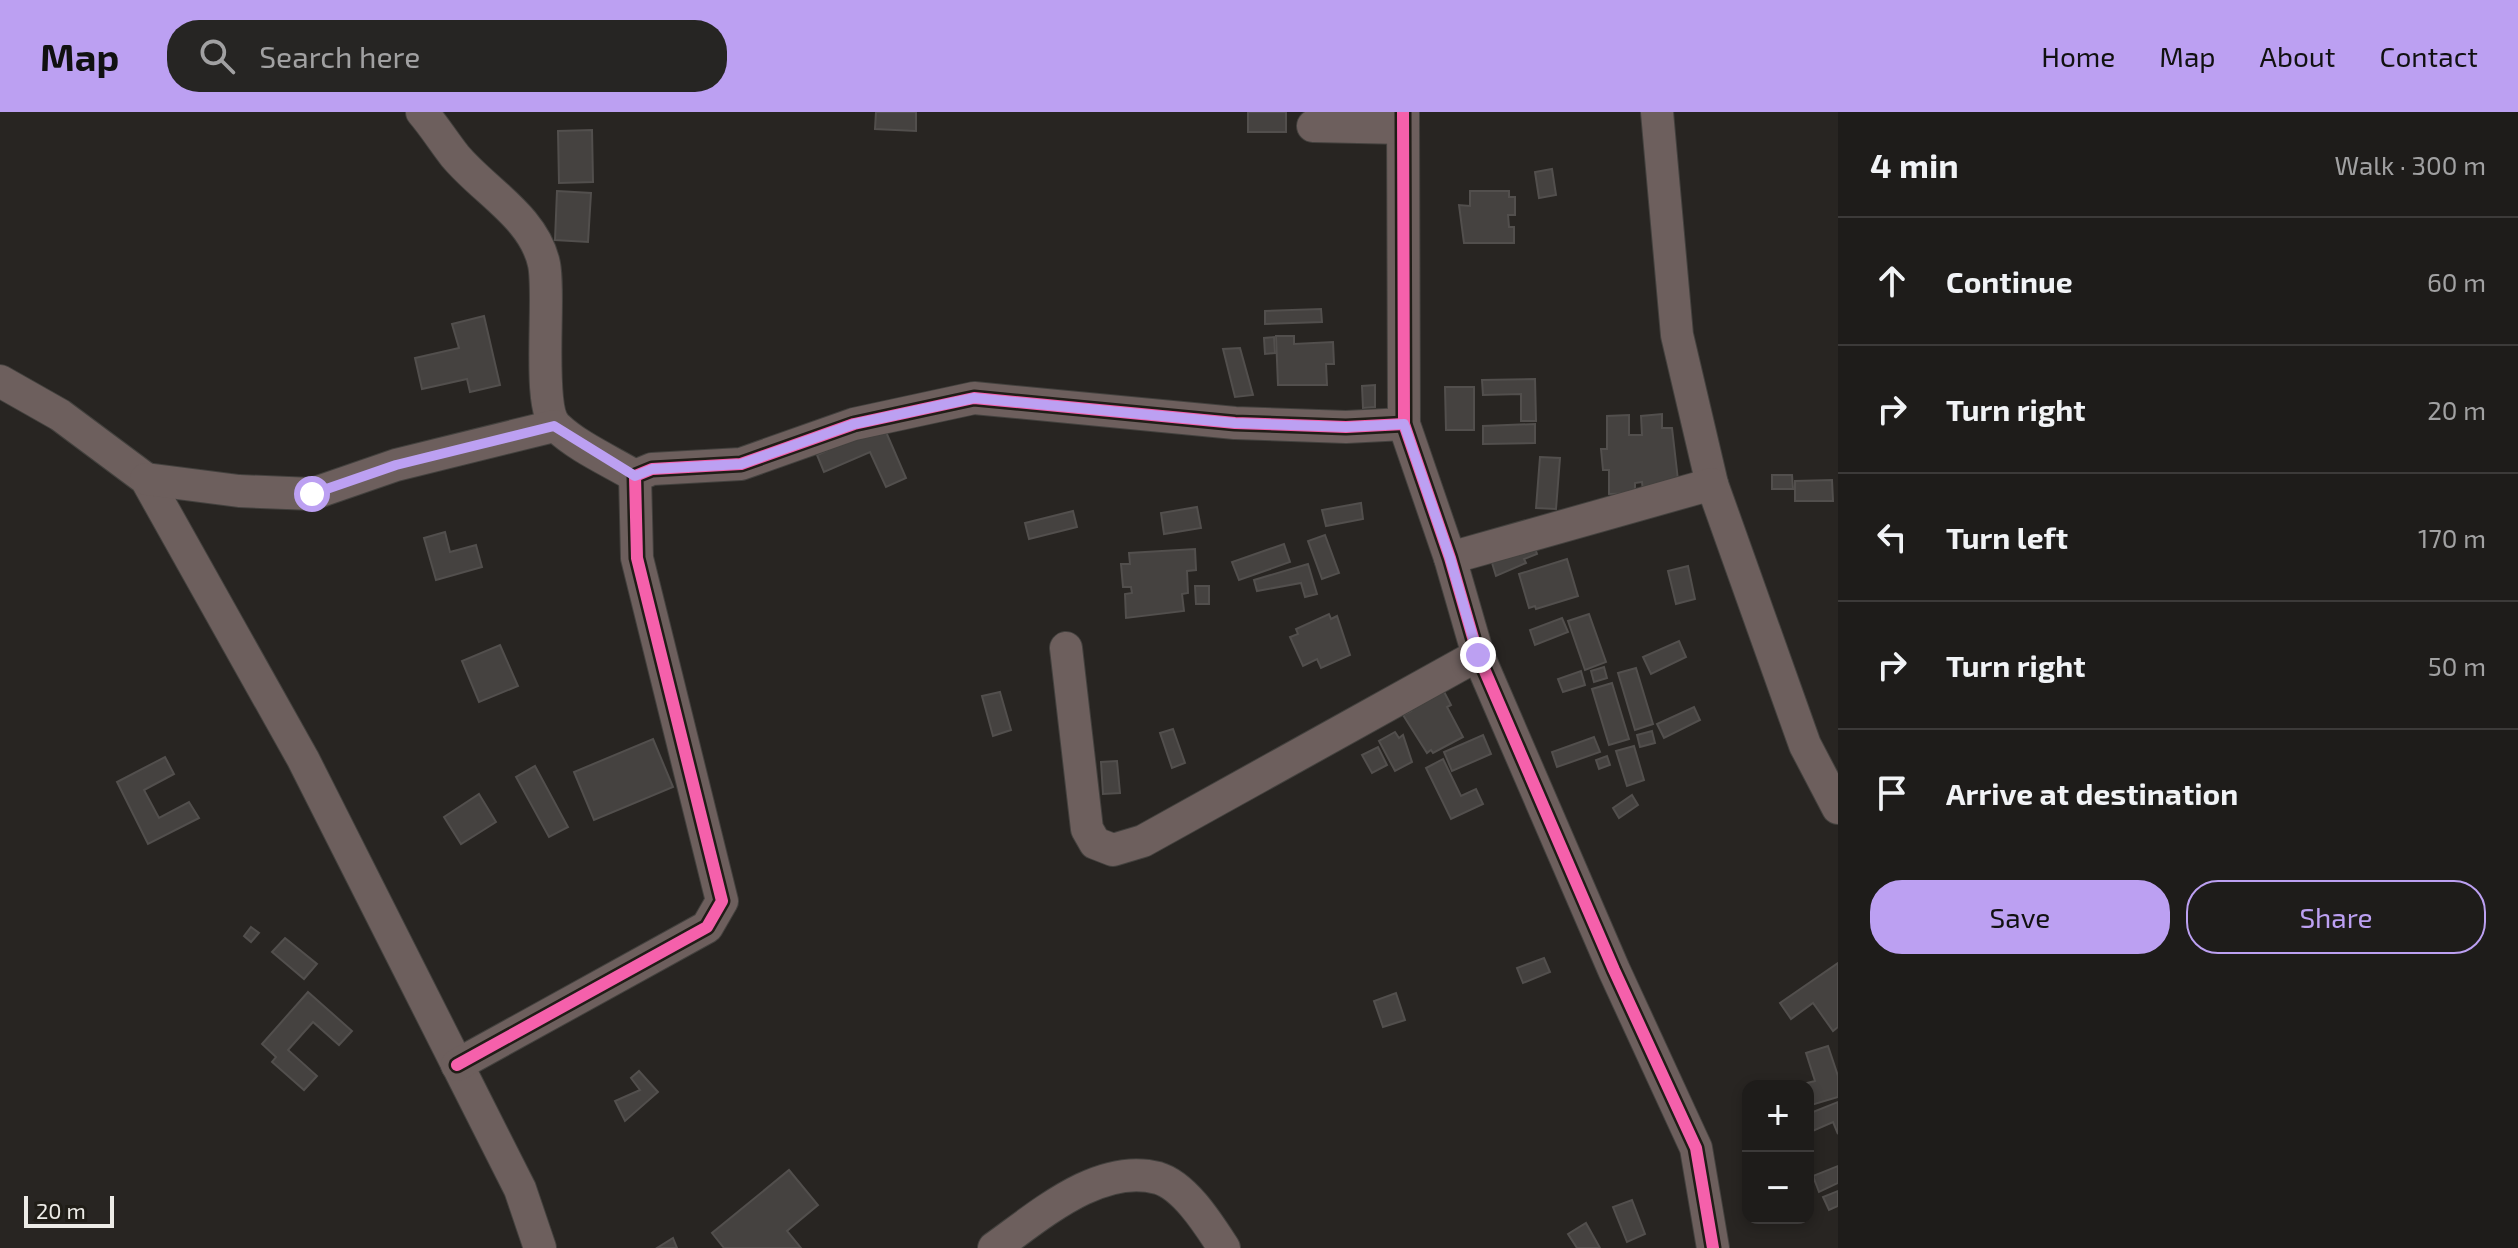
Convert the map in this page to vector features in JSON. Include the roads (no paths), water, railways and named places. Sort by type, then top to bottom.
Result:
[{"type":"street","points":[[422,112],[454,155],[485,189],[511,209],[532,236],[544,264],[546,402],[554,426],[635,476]]},
{"type":"street","points":[[1657,112],[1677,335],[1712,484],[1805,745],[1838,808]]},
{"type":"street","points":[[1313,126],[1403,120],[1404,424],[1450,558],[1478,655],[1614,970],[1696,1148],[1713,1248]]},
{"type":"street","points":[[0,381],[60,415],[146,479],[303,759],[520,1189],[540,1248]]},
{"type":"street","points":[[635,476],[652,469],[741,464],[854,424],[974,398],[1235,423],[1346,427],[1404,424]]},
{"type":"street","points":[[146,479],[239,491],[312,494],[396,465],[554,426]]},
{"type":"street","points":[[457,1065],[707,927],[722,901],[637,558],[635,476]]},
{"type":"street","points":[[1450,558],[1712,484]]},
{"type":"street","points":[[1066,648],[1087,829],[1095,843],[1113,850],[1143,841],[1478,655]]},
{"type":"street","points":[[994,1248],[1079,1188],[1135,1176],[1160,1179],[1199,1209],[1224,1248]]}]
